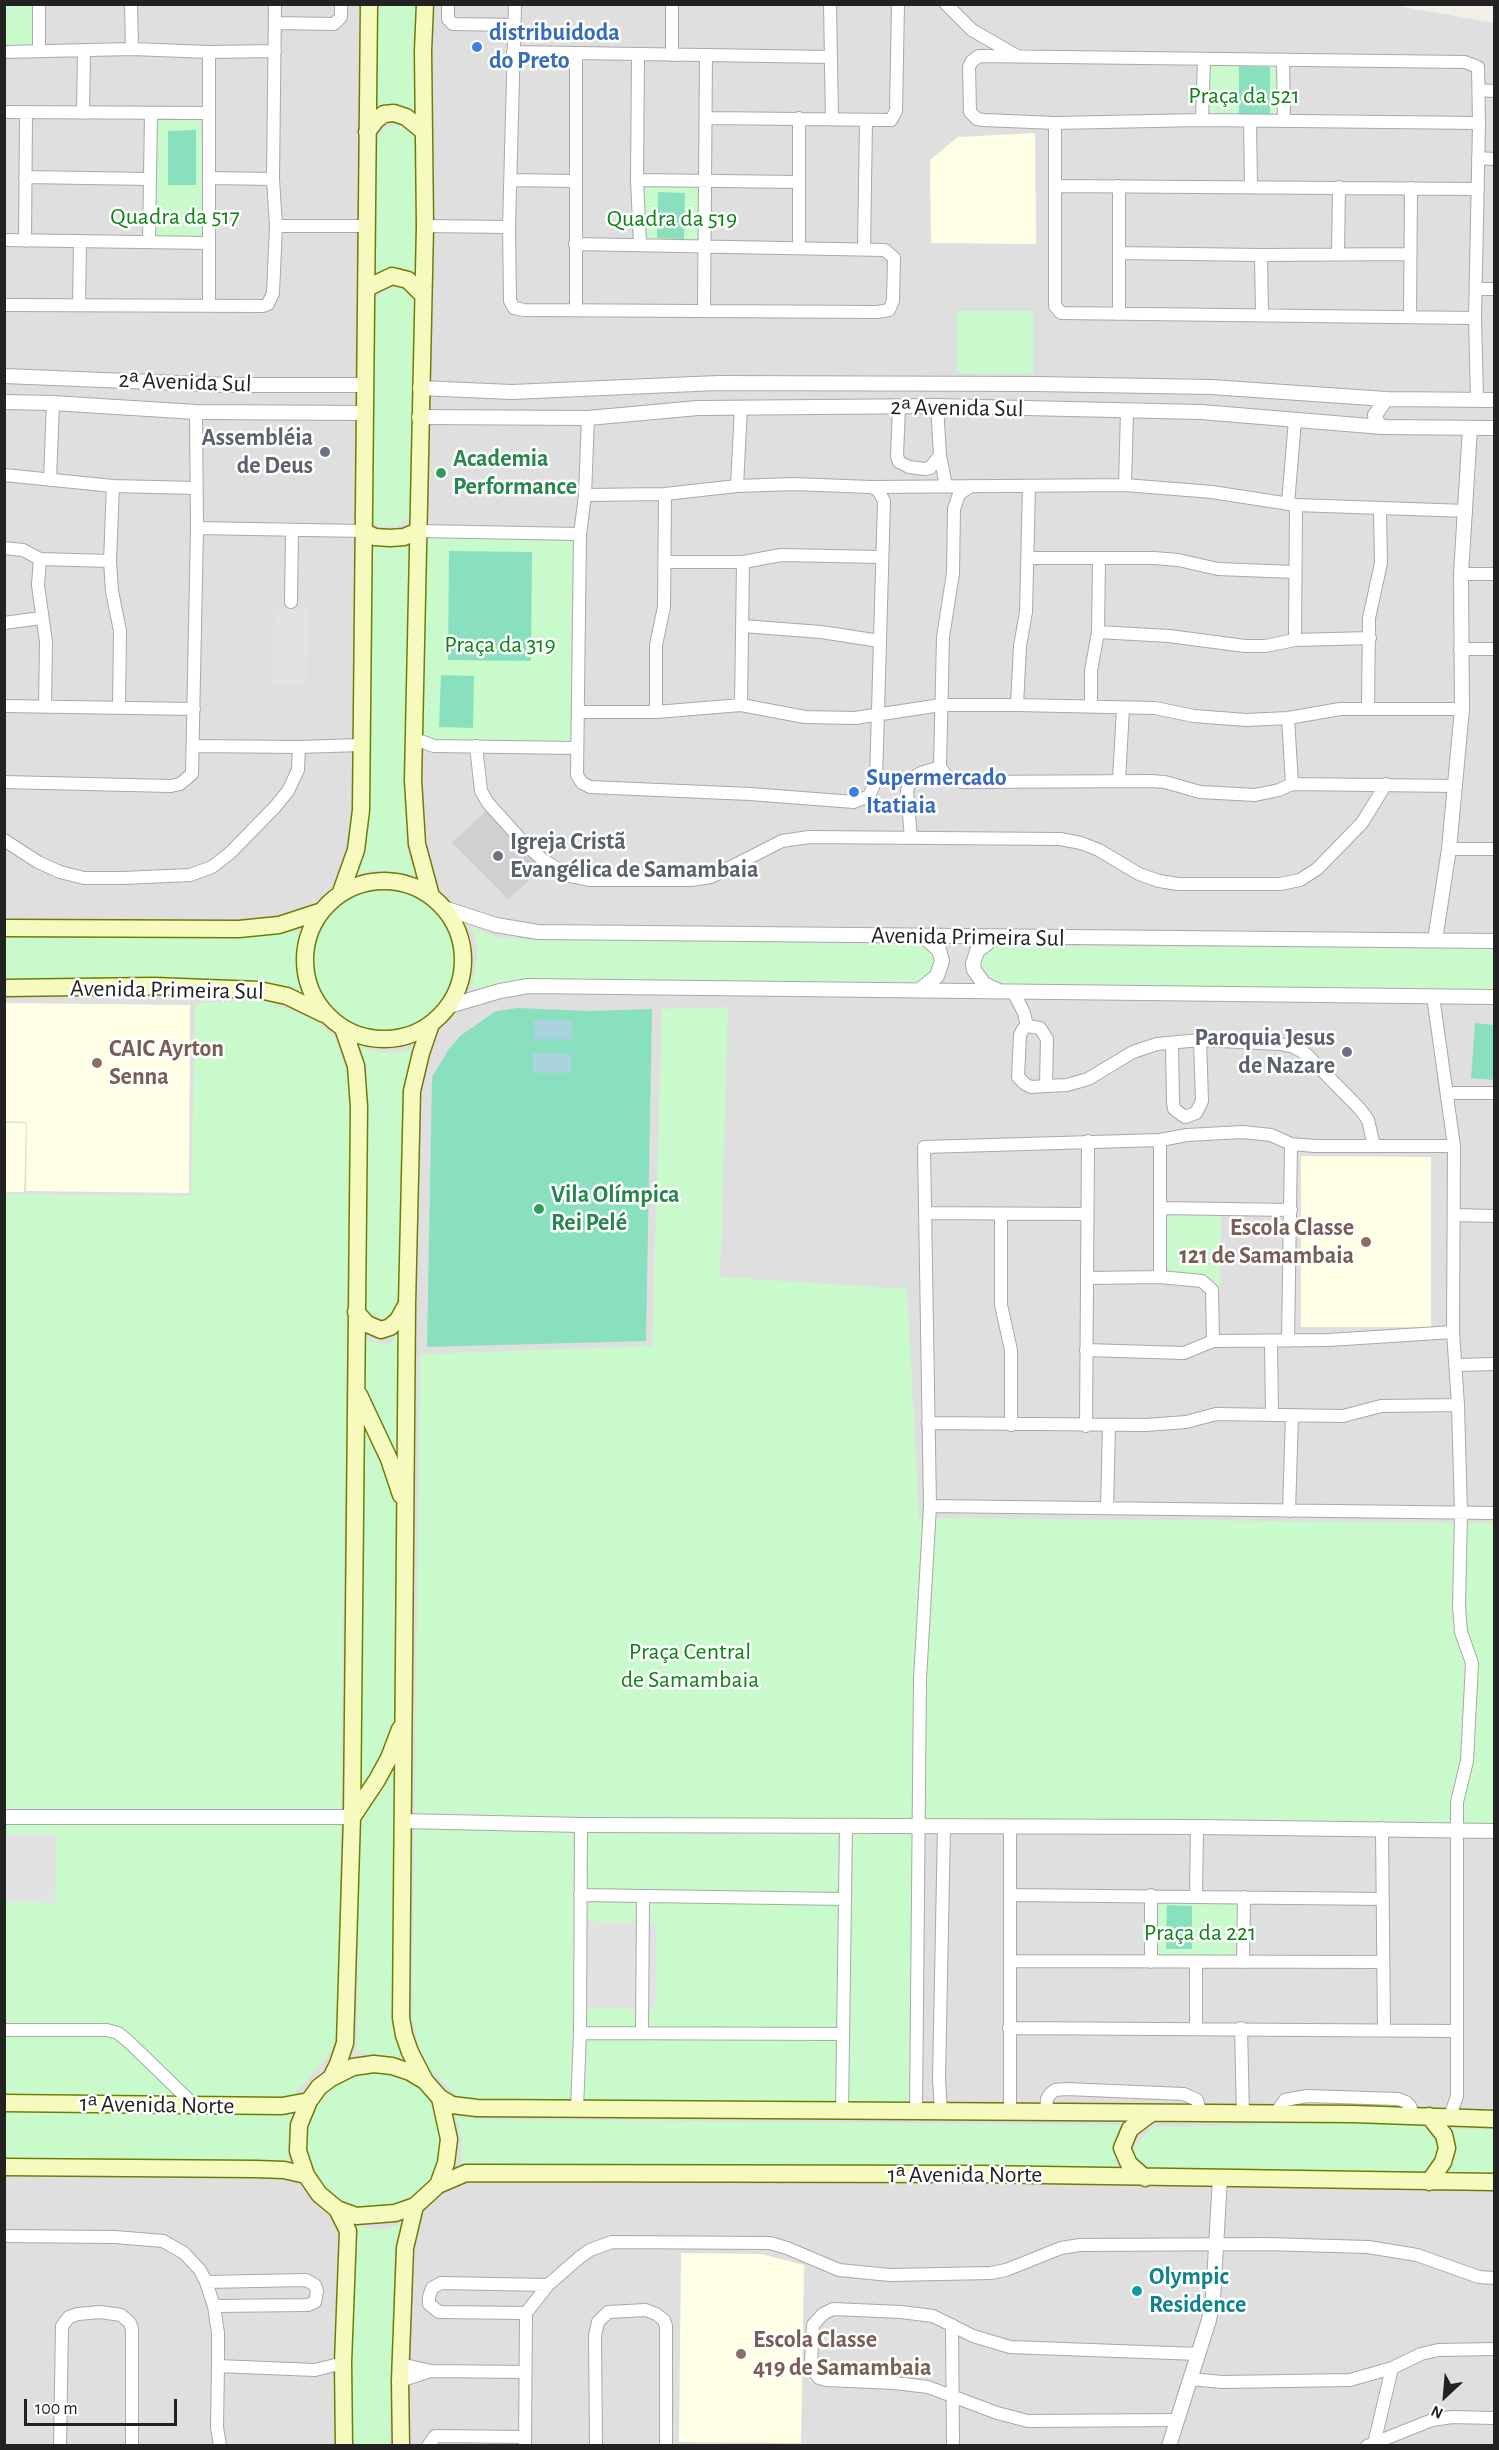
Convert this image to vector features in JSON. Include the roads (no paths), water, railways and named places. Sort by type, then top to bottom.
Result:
[{"type":"main road","points":[[341,892],[356,850],[361,810],[369,4]]},
{"type":"main road","points":[[425,4],[423,131],[425,226],[419,417],[414,792],[417,844],[430,896]]},
{"type":"main road","points":[[367,132],[384,114],[394,113],[406,117],[423,131]]},
{"type":"main road","points":[[366,288],[392,276],[408,280],[422,294]]},
{"type":"main road","points":[[362,531],[375,537],[390,538],[404,537],[418,531]]},
{"type":"main road","points":[[387,880],[410,885],[430,896],[444,908],[460,936],[463,966],[459,987],[449,1006],[431,1024],[412,1035],[390,1039],[366,1038],[343,1028],[325,1014],[313,998],[306,979],[304,956],[308,933],[320,912],[341,892],[363,883],[387,880]]},
{"type":"main road","points":[[4,928],[239,929],[279,925],[320,912]]},
{"type":"main road","name":"Avenida Primeira Sul","points":[[4,988],[154,987],[259,990],[287,996],[325,1014]]},
{"type":"main road","points":[[431,1024],[412,1091],[407,1304],[402,2018],[404,2036],[425,2081],[440,2098],[452,2105],[465,2108],[1421,2115],[1494,2119]]},
{"type":"main road","points":[[343,1028],[356,1066],[358,1097],[352,1817],[345,2043],[331,2078],[309,2101],[299,2125],[298,2151],[306,2175],[319,2194],[337,2209],[356,2216],[395,2213],[415,2206],[438,2185],[446,2163],[449,2139],[440,2098]]},
{"type":"main road","points":[[356,1312],[367,1324],[381,1330],[390,1328],[398,1320],[407,1304]]},
{"type":"main road","points":[[355,1386],[368,1420],[388,1459],[406,1508]]},
{"type":"main road","points":[[352,1817],[377,1780],[404,1722]]},
{"type":"main road","points":[[331,2078],[353,2067],[374,2064],[392,2066],[410,2072],[425,2081]]},
{"type":"main road","name":"1ᵃ Avenida Norte","points":[[4,2103],[282,2106],[309,2101]]},
{"type":"main road","points":[[1144,2178],[1125,2159],[1123,2142],[1134,2124],[1150,2114]]},
{"type":"main road","points":[[1421,2115],[1441,2129],[1447,2148],[1443,2162],[1429,2182]]},
{"type":"main road","points":[[4,2167],[256,2169],[284,2170],[306,2175]]},
{"type":"main road","name":"1ᵃ Avenida Norte","points":[[438,2185],[466,2174],[966,2174],[1494,2182]]},
{"type":"main road","points":[[400,2445],[400,2364],[405,2248],[415,2206]]},
{"type":"main road","points":[[337,2209],[348,2231],[344,2445]]},
{"type":"street","points":[[39,4],[39,51]]},
{"type":"street","points":[[131,4],[132,49]]},
{"type":"street","points":[[4,305],[263,306],[268,304],[273,293],[276,226],[273,179],[274,4]]},
{"type":"street","points":[[275,23],[334,24],[341,17],[341,4]]},
{"type":"street","points":[[448,4],[448,19],[453,24],[514,26]]},
{"type":"street","points":[[515,4],[509,227],[512,305],[519,309],[878,312],[889,310],[893,301],[894,258],[885,250],[575,244]]},
{"type":"street","points":[[672,4],[672,55]]},
{"type":"street","points":[[830,4],[832,119]]},
{"type":"street","points":[[707,118],[891,120],[896,111],[898,4]]},
{"type":"street","points":[[946,4],[972,30],[1018,57]]},
{"type":"street","points":[[4,52],[132,49],[209,52],[275,51]]},
{"type":"street","points":[[83,113],[84,50]]},
{"type":"street","points":[[208,306],[209,52]]},
{"type":"street","points":[[513,52],[576,55],[831,57]]},
{"type":"street","points":[[576,55],[576,308]]},
{"type":"street","points":[[638,55],[637,180],[640,244]]},
{"type":"street","points":[[704,310],[706,56]]},
{"type":"street","points":[[1477,400],[1475,318],[1480,90],[1478,67],[1465,62],[979,56],[972,61],[969,67],[970,112],[977,119],[984,120],[1055,123],[1284,120],[1479,123]]},
{"type":"street","points":[[1202,120],[1204,60]]},
{"type":"street","points":[[1283,60],[1284,120]]},
{"type":"street","points":[[1480,90],[1494,91]]},
{"type":"street","points":[[4,112],[26,114],[209,113]]},
{"type":"street","points":[[25,241],[26,114]]},
{"type":"street","points":[[149,242],[151,114]]},
{"type":"street","points":[[799,118],[799,247]]},
{"type":"street","points":[[864,249],[866,120]]},
{"type":"street","points":[[1250,121],[1251,186]]},
{"type":"street","points":[[1055,123],[1055,306],[1060,313],[1475,318]]},
{"type":"street","points":[[1479,158],[1494,159]]},
{"type":"street","points":[[25,177],[149,179]]},
{"type":"street","points":[[209,178],[273,179]]},
{"type":"street","points":[[511,180],[575,181]]},
{"type":"street","points":[[637,180],[799,182]]},
{"type":"street","points":[[1056,186],[1478,189]]},
{"type":"street","points":[[1119,186],[1119,314]]},
{"type":"street","points":[[1338,187],[1338,254]]},
{"type":"street","points":[[1410,188],[1410,317]]},
{"type":"street","points":[[276,226],[366,226]]},
{"type":"street","points":[[425,226],[509,227]]},
{"type":"street","points":[[4,240],[208,243]]},
{"type":"street","points":[[79,305],[80,242]]},
{"type":"street","points":[[1119,253],[1410,254]]},
{"type":"street","points":[[1262,255],[1262,315]]},
{"type":"street","points":[[1476,289],[1494,289]]},
{"type":"street","name":"2ᵃ Avenida Sul","points":[[4,375],[227,385],[366,385]]},
{"type":"street","name":"2ᵃ Avenida Sul","points":[[420,388],[512,392],[718,382],[1016,384],[1211,387],[1386,399],[1494,400]]},
{"type":"street","points":[[825,384],[817,394],[817,398],[825,408]]},
{"type":"street","points":[[1014,408],[1022,403],[1025,396],[1016,384]]},
{"type":"street","points":[[1382,427],[1376,421],[1375,415],[1386,399]]},
{"type":"street","name":"2ᵃ Avenida Sul","points":[[4,402],[196,412],[365,413]]},
{"type":"street","points":[[50,480],[53,403]]},
{"type":"street","points":[[899,406],[897,456],[899,462],[909,467],[930,468],[940,455]]},
{"type":"street","points":[[937,406],[940,455],[946,486]]},
{"type":"street","name":"2ᵃ Avenida Sul","points":[[419,417],[588,418],[698,408],[937,406],[1201,412],[1382,427],[1494,428]]},
{"type":"street","points":[[737,486],[741,407]]},
{"type":"street","points":[[1125,485],[1127,411]]},
{"type":"street","points":[[4,782],[180,784],[192,774],[197,528],[196,412]]},
{"type":"street","points":[[588,418],[585,495],[580,534],[578,775],[582,783],[590,787],[750,794],[854,802],[869,796],[874,787],[878,716],[884,501],[878,490],[871,487]]},
{"type":"street","points":[[1295,420],[1292,504],[1295,640]]},
{"type":"street","points":[[1435,940],[1449,849],[1462,709],[1461,574],[1470,428]]},
{"type":"street","points":[[4,475],[113,486],[196,488]]},
{"type":"street","points":[[585,495],[665,494],[737,486],[1125,485],[1212,492],[1292,504],[1380,510],[1466,511]]},
{"type":"street","points":[[113,486],[110,561],[112,591],[120,631],[119,708]]},
{"type":"street","points":[[972,486],[959,494],[954,509],[953,573],[943,637],[940,767],[947,777],[962,782],[1119,780],[1165,782],[1200,792],[1256,795],[1279,790],[1292,784],[1456,786]]},
{"type":"street","points":[[1017,705],[1020,646],[1026,612],[1029,486]]},
{"type":"street","points":[[656,712],[656,645],[664,607],[666,562],[665,494]]},
{"type":"street","points":[[1368,708],[1369,618],[1381,563],[1380,510]]},
{"type":"street","points":[[197,528],[362,531]]},
{"type":"street","points":[[291,602],[292,531]]},
{"type":"street","points":[[418,531],[580,534]]},
{"type":"street","points":[[4,548],[23,550],[40,559],[110,561]]},
{"type":"street","points":[[666,562],[743,562],[781,555],[881,557]]},
{"type":"street","points":[[1028,558],[1099,560],[1154,558],[1178,560],[1218,569],[1294,572]]},
{"type":"street","points":[[40,559],[38,585],[46,642],[45,707]]},
{"type":"street","points":[[1091,707],[1092,662],[1098,632],[1099,560]]},
{"type":"street","points":[[741,705],[743,562]]},
{"type":"street","points":[[1461,574],[1494,574]]},
{"type":"street","points":[[4,623],[41,618]]},
{"type":"street","points":[[743,626],[821,632],[880,641]]},
{"type":"street","points":[[1098,632],[1169,636],[1245,646],[1265,646],[1295,640],[1370,638]]},
{"type":"street","points":[[1460,649],[1494,649]]},
{"type":"street","points":[[579,712],[656,712],[741,705],[805,717],[855,718],[941,705],[1017,705],[1155,708],[1194,716],[1246,720],[1288,718],[1324,711],[1368,708],[1462,709]]},
{"type":"street","points":[[4,706],[194,709]]},
{"type":"street","points":[[1119,780],[1123,708]]},
{"type":"street","points":[[1288,718],[1292,784]]},
{"type":"street","points":[[194,746],[360,745]]},
{"type":"street","points":[[415,746],[578,748]]},
{"type":"street","points":[[476,746],[480,791],[488,803],[524,843],[543,860],[570,876],[589,880],[711,878],[782,841],[809,837],[1060,839],[1081,843],[1099,850],[1139,874],[1159,881],[1178,884],[1280,884],[1300,880],[1317,869],[1362,823],[1386,784]]},
{"type":"street","points":[[4,840],[38,862],[60,872],[84,878],[123,879],[190,875],[212,867],[230,853],[276,807],[288,791],[298,770],[299,747]]},
{"type":"street","points":[[911,838],[907,791],[911,779],[940,767]]},
{"type":"street","points":[[1449,849],[1494,849]]},
{"type":"street","name":"Avenida Primeira Sul","points":[[444,908],[496,925],[538,932],[1494,941]]},
{"type":"street","points":[[920,990],[937,976],[942,961],[939,950],[923,936]]},
{"type":"street","points":[[994,938],[977,951],[973,964],[974,970],[984,984],[1006,991],[1024,1013],[1028,1026]]},
{"type":"street","points":[[449,1006],[500,991],[528,986],[1494,998]]},
{"type":"street","points":[[1432,996],[1454,1146],[1454,1332],[1461,1513],[1459,1606],[1461,1632],[1472,1663],[1468,1748],[1465,1773],[1457,1802],[1457,2096],[1469,2117]]},
{"type":"street","points":[[1046,1086],[1047,1039],[1040,1028],[1028,1026],[1020,1035],[1018,1077],[1020,1081],[1031,1087],[1067,1085],[1088,1079],[1145,1046],[1200,1040],[1280,1044],[1294,1047],[1306,1054],[1360,1108],[1368,1120],[1374,1146]]},
{"type":"street","points":[[1172,1042],[1174,1109],[1185,1117],[1196,1113],[1202,1101],[1200,1040]]},
{"type":"street","points":[[1448,1093],[1494,1093]]},
{"type":"street","points":[[916,2111],[920,1678],[930,1506],[924,1148],[1160,1140],[1187,1135],[1242,1132],[1271,1135],[1291,1144],[1454,1146]]},
{"type":"street","points":[[1160,1140],[1160,1277]]},
{"type":"street","points":[[1086,1425],[1088,1141]]},
{"type":"street","points":[[1288,1341],[1292,1210],[1291,1144]]},
{"type":"street","points":[[1161,1208],[1292,1210]]},
{"type":"street","points":[[925,1213],[1086,1214]]},
{"type":"street","points":[[1001,1214],[1001,1305],[1011,1350],[1011,1425]]},
{"type":"street","points":[[1455,1215],[1494,1216]]},
{"type":"street","points":[[1087,1278],[1194,1278],[1209,1286],[1213,1298],[1213,1341]]},
{"type":"street","points":[[1086,1350],[1184,1353],[1213,1341],[1288,1341],[1454,1332]]},
{"type":"street","points":[[1271,1341],[1272,1414]]},
{"type":"street","points":[[1456,1365],[1494,1364]]},
{"type":"street","points":[[928,1423],[1170,1424],[1216,1414],[1343,1416],[1381,1406],[1458,1405]]},
{"type":"street","points":[[1289,1511],[1292,1415]]},
{"type":"street","points":[[1107,1508],[1109,1425]]},
{"type":"street","points":[[930,1506],[1494,1513]]},
{"type":"street","points":[[4,1817],[352,1817]]},
{"type":"street","points":[[403,1821],[580,1825],[1382,1828],[1494,1831]]},
{"type":"street","points":[[577,2109],[580,2033],[580,1825]]},
{"type":"street","points":[[842,2111],[846,1826]]},
{"type":"street","points":[[941,2111],[939,2079],[944,1826]]},
{"type":"street","points":[[1010,1827],[1010,2111]]},
{"type":"street","points":[[1196,1896],[1197,1827]]},
{"type":"street","points":[[1382,1828],[1384,2030]]},
{"type":"street","points":[[920,1860],[932,1856],[944,1862]]},
{"type":"street","points":[[580,1895],[844,1899]]},
{"type":"street","points":[[1011,1895],[1383,1899]]},
{"type":"street","points":[[1151,1895],[1152,1962]]},
{"type":"street","points":[[642,2033],[643,1897]]},
{"type":"street","points":[[1243,1962],[1244,1897]]},
{"type":"street","points":[[1010,1961],[1382,1962]]},
{"type":"street","points":[[1196,1962],[1196,2028]]},
{"type":"street","points":[[1009,2028],[1457,2031]]},
{"type":"street","points":[[1241,2028],[1243,2115]]},
{"type":"street","points":[[4,2030],[107,2030],[118,2033],[194,2105]]},
{"type":"street","points":[[580,2033],[843,2034]]},
{"type":"street","points":[[917,2080],[928,2083],[939,2079]]},
{"type":"street","points":[[1046,2112],[1047,2099],[1050,2094],[1055,2090],[1066,2089],[1184,2094],[1197,2100],[1201,2114]]},
{"type":"street","points":[[1450,2116],[1457,2096]]},
{"type":"street","points":[[1169,2445],[1213,2299],[1218,2244],[1220,2178]]},
{"type":"street","points":[[4,2236],[115,2237],[163,2241],[184,2253],[200,2270],[214,2306],[218,2333],[217,2427],[220,2445]]},
{"type":"street","points":[[428,2445],[435,2436],[525,2441],[526,2313],[548,2284],[590,2250],[612,2242],[770,2243],[839,2270],[890,2275],[992,2273],[1006,2270],[1061,2248],[1080,2245],[1218,2244],[1368,2247],[1417,2255],[1479,2277],[1494,2278]]},
{"type":"street","points":[[206,2282],[306,2280],[315,2285],[317,2291],[315,2302],[308,2305],[214,2306]]},
{"type":"street","points":[[526,2313],[439,2312],[429,2304],[429,2297],[432,2288],[441,2283],[548,2284]]},
{"type":"street","points":[[1176,2420],[1028,2421],[997,2413],[928,2387],[826,2380],[815,2374],[811,2362],[813,2325],[823,2314],[833,2309],[924,2314],[993,2343],[1010,2347],[1198,2354]]},
{"type":"street","points":[[596,2445],[595,2336],[598,2322],[608,2312],[646,2310],[664,2320],[666,2326],[666,2445]]},
{"type":"street","points":[[60,2445],[62,2326],[69,2317],[100,2312],[121,2315],[130,2323],[132,2329],[132,2445]]},
{"type":"street","points":[[952,2325],[953,2445]]},
{"type":"street","points":[[1190,2379],[1222,2382],[1350,2379],[1392,2368],[1421,2354],[1438,2350],[1494,2349]]},
{"type":"street","points":[[400,2364],[431,2371],[525,2372]]},
{"type":"street","points":[[218,2366],[344,2371]]},
{"type":"street","points":[[1371,2445],[1392,2368]]},
{"type":"street","points":[[400,2381],[431,2371]]},
{"type":"street","points":[[1371,2445],[1432,2420],[1452,2417],[1494,2418]]},
{"type":"street","points":[[1396,2445],[1404,2432]]},
{"type":"water","points":[[534,1020],[572,1020],[572,1039],[534,1039]]},
{"type":"water","points":[[533,1053],[571,1054],[571,1073],[533,1073]]},
{"type":"place","name":"distribuidoda do Preto","points":[[477,47]]},
{"type":"place","name":"Assembléia de Deus","points":[[325,452]]},
{"type":"place","name":"Academia Performance","points":[[441,473]]},
{"type":"place","name":"Supermercado Itatiaia","points":[[854,792]]},
{"type":"place","name":"Igreja Cristã Evangélica de Samambaia","points":[[498,856]]},
{"type":"place","name":"Paroquia Jesus de Nazare","points":[[1347,1052]]},
{"type":"place","name":"CAIC Ayrton Senna","points":[[97,1063]]},
{"type":"place","name":"Vila Olímpica Rei Pelé","points":[[539,1209]]},
{"type":"place","name":"Escola Classe 121 de Samambaia","points":[[1366,1242]]},
{"type":"place","name":"Olympic Residence","points":[[1137,2291]]},
{"type":"place","name":"Escola Classe 419 de Samambaia","points":[[741,2354]]},
{"type":"park label","name":"Praça da 521","points":[[1244,96]]},
{"type":"park label","name":"Quadra da 517","points":[[175,217]]},
{"type":"park label","name":"Quadra da 519","points":[[672,219]]},
{"type":"park label","name":"Praça da 319","points":[[500,645]]},
{"type":"park label","name":"Praça Central de Samambaia","points":[[690,1666]]},
{"type":"park label","name":"Praça da 221","points":[[1200,1933]]}]
